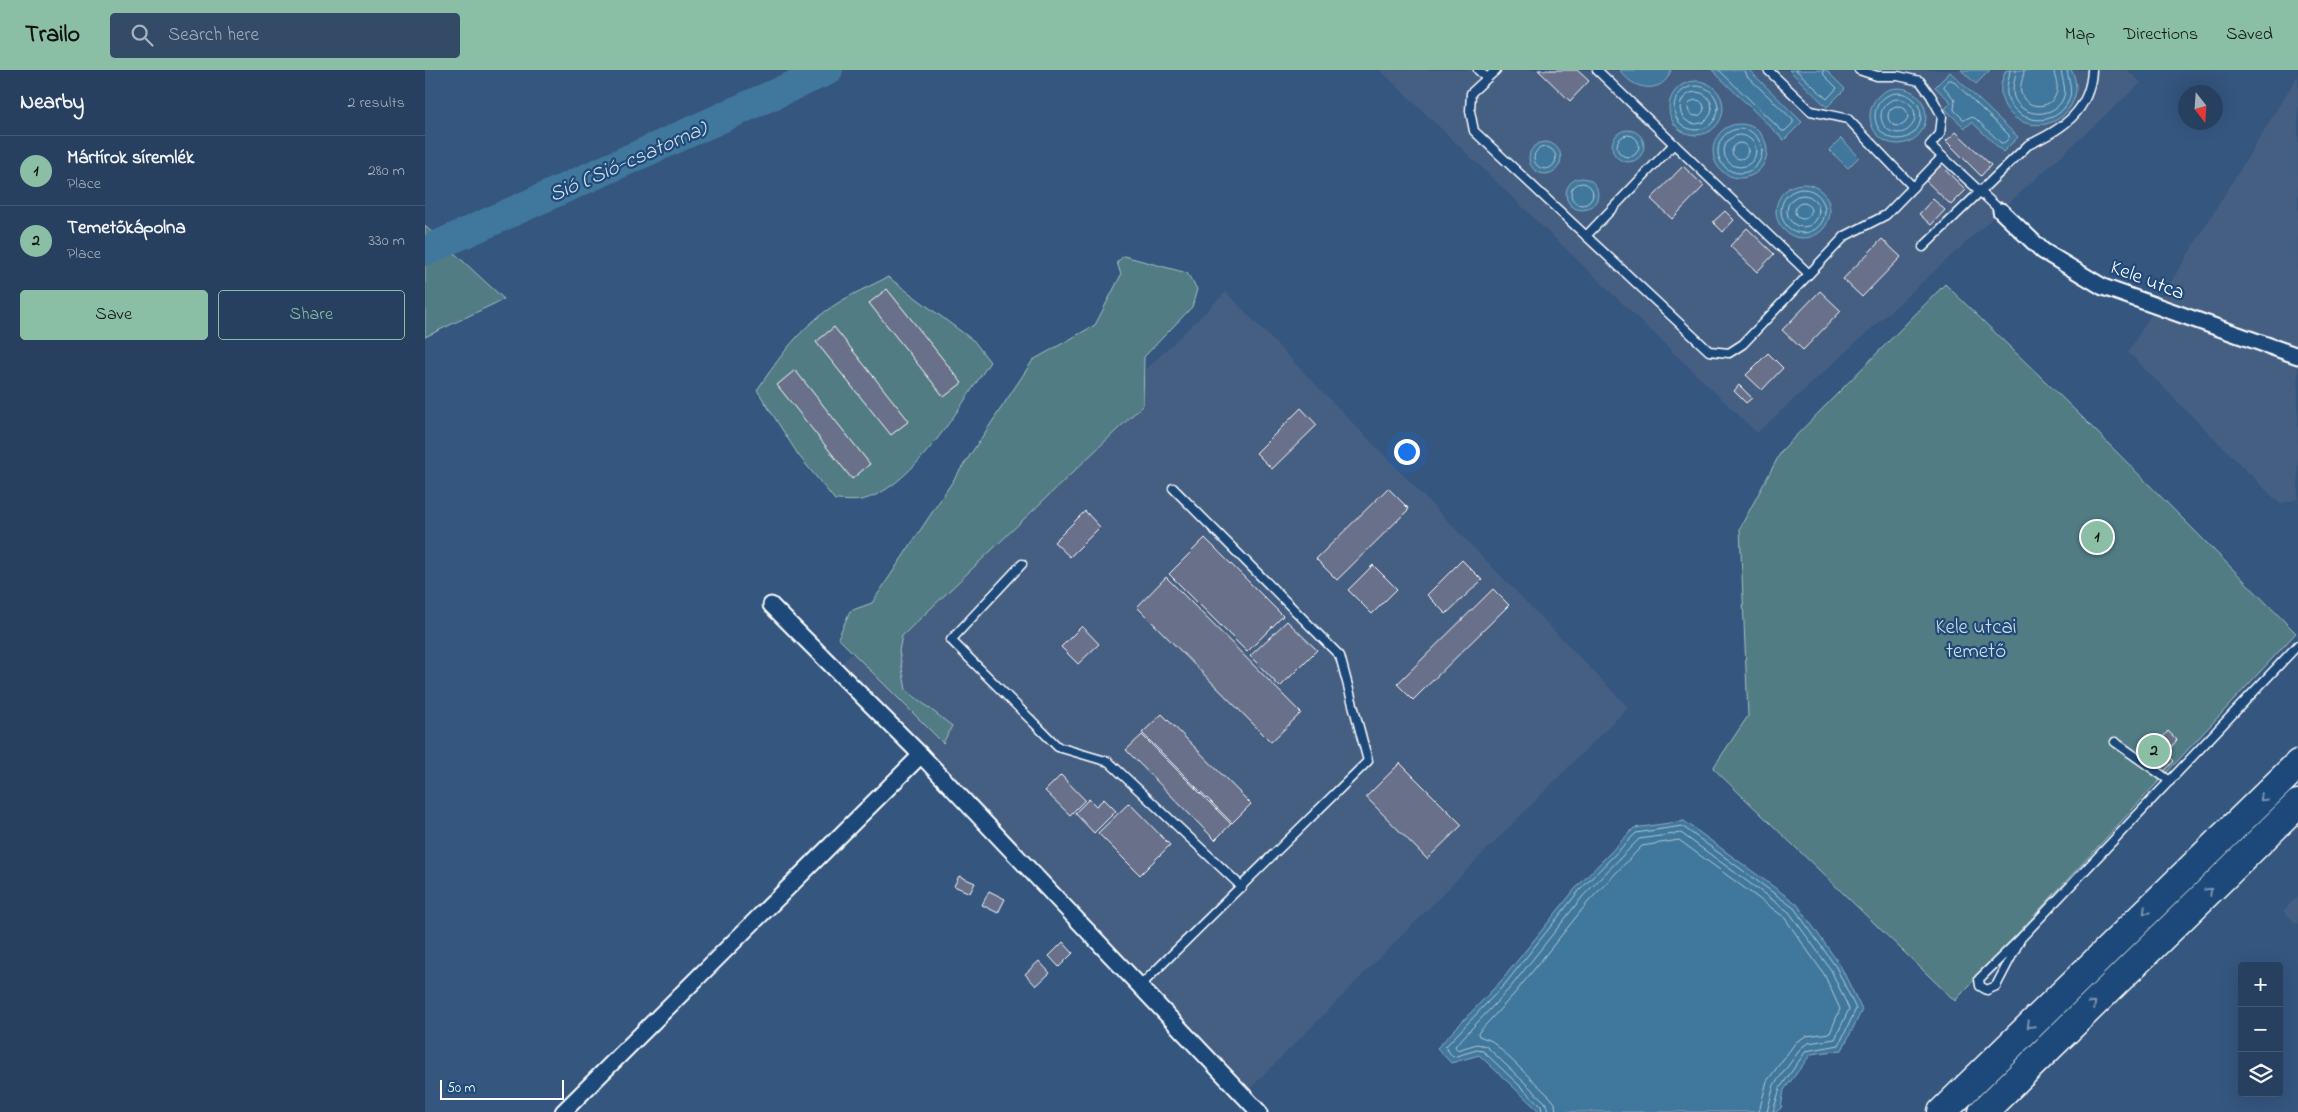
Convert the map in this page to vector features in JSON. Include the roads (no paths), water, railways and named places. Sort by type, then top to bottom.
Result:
[{"type":"highway","points":[[1942,1112],[2298,764]]},
{"type":"highway","points":[[1983,1112],[2298,804]]},
{"type":"street","name":"Kele utca","points":[[2001,211],[2043,250],[2103,286],[2298,356]]},
{"type":"street","points":[[771,605],[921,755],[1140,986],[1243,1098],[1259,1112]]},
{"type":"street","points":[[563,1112],[921,755]]},
{"type":"lane","points":[[1478,70],[1487,78]]},
{"type":"lane","points":[[1495,70],[1471,94],[1470,111],[1474,131],[1709,351],[1729,353],[1743,344],[1845,236],[1886,215],[1942,157]]},
{"type":"lane","points":[[1597,70],[1809,274]]},
{"type":"lane","points":[[1767,70],[1811,111],[1848,119],[1913,187]]},
{"type":"lane","points":[[1859,70],[1877,76],[1897,76],[1920,81],[1931,96],[1941,116],[1940,134],[1930,145],[2001,211]]},
{"type":"lane","points":[[1923,247],[2028,145],[2047,137],[2074,116],[2087,99],[2092,70]]},
{"type":"lane","points":[[1586,236],[1674,144]]},
{"type":"lane","points":[[1140,986],[1368,761],[1340,656],[1173,488]]},
{"type":"lane","points":[[1022,564],[951,640],[1059,747],[1109,762],[1242,887]]},
{"type":"lane","points":[[2021,938],[1996,986],[1987,990],[1980,986],[1979,980],[2298,645]]},
{"type":"lane","points":[[2115,742],[2169,781]]},
{"type":"water","points":[[1620,70],[1671,70],[1661,84],[1655,87],[1647,87],[1639,86],[1632,82]]},
{"type":"water","points":[[1712,70],[1749,70],[1802,122],[1784,140]]},
{"type":"water","points":[[1789,70],[1826,70],[1845,89],[1827,107]]},
{"type":"water","points":[[1961,70],[1990,70],[1976,84]]},
{"type":"water","points":[[2006,70],[2071,70],[2076,83],[2076,90],[2068,110],[2057,120],[2044,124],[2031,124],[2019,120],[2009,112],[2002,100],[2001,85]]},
{"type":"water","points":[[1950,72],[2018,137],[2003,152],[1972,122],[1965,128],[1945,109],[1951,102],[1935,87]]},
{"type":"water","points":[[1696,81],[1706,83],[1715,89],[1721,98],[1723,108],[1721,118],[1715,127],[1706,133],[1696,135],[1686,133],[1677,127],[1671,118],[1669,108],[1671,98],[1677,89],[1686,83]]},
{"type":"water","points":[[1892,88],[1904,88],[1914,92],[1922,100],[1926,116],[1922,132],[1914,140],[1904,144],[1892,144],[1882,140],[1874,132],[1870,122],[1870,110],[1874,100],[1882,92]]},
{"type":"water","points":[[1740,124],[1750,126],[1759,132],[1765,141],[1767,151],[1765,161],[1759,170],[1750,176],[1740,178],[1730,176],[1721,170],[1715,161],[1713,151],[1715,141],[1721,132],[1730,126]]},
{"type":"water","points":[[1628,130],[1640,134],[1644,146],[1640,158],[1628,162],[1616,158],[1612,146],[1616,134]]},
{"type":"water","points":[[1841,138],[1859,157],[1848,168],[1829,150]]},
{"type":"water","points":[[1545,142],[1557,146],[1561,158],[1557,170],[1545,174],[1533,170],[1529,158],[1533,146]]},
{"type":"water","points":[[1582,178],[1594,182],[1598,194],[1594,206],[1582,210],[1570,206],[1566,194],[1570,182]]},
{"type":"water","points":[[1803,184],[1813,186],[1822,192],[1828,201],[1830,211],[1828,221],[1822,230],[1813,236],[1803,238],[1793,236],[1784,230],[1778,221],[1776,211],[1778,201],[1784,192],[1793,186]]},
{"type":"water","points":[[1684,821],[1797,904],[1840,965],[1862,1010],[1842,1050],[1811,1054],[1784,1090],[1781,1108],[1776,1112],[1540,1112],[1479,1055],[1451,1063],[1437,1048],[1501,981],[1575,889],[1634,828]]},
{"type":"waterway","name":"Sió (Sió-csatorna)","points":[[425,251],[828,70]]},
{"type":"place","name":"Mártírok síremlék","points":[[2097,537]]},
{"type":"place","name":"Temetőkápolna","points":[[2154,751]]},
{"type":"park label","name":"Kele utcai temető","points":[[1976,638]]}]
